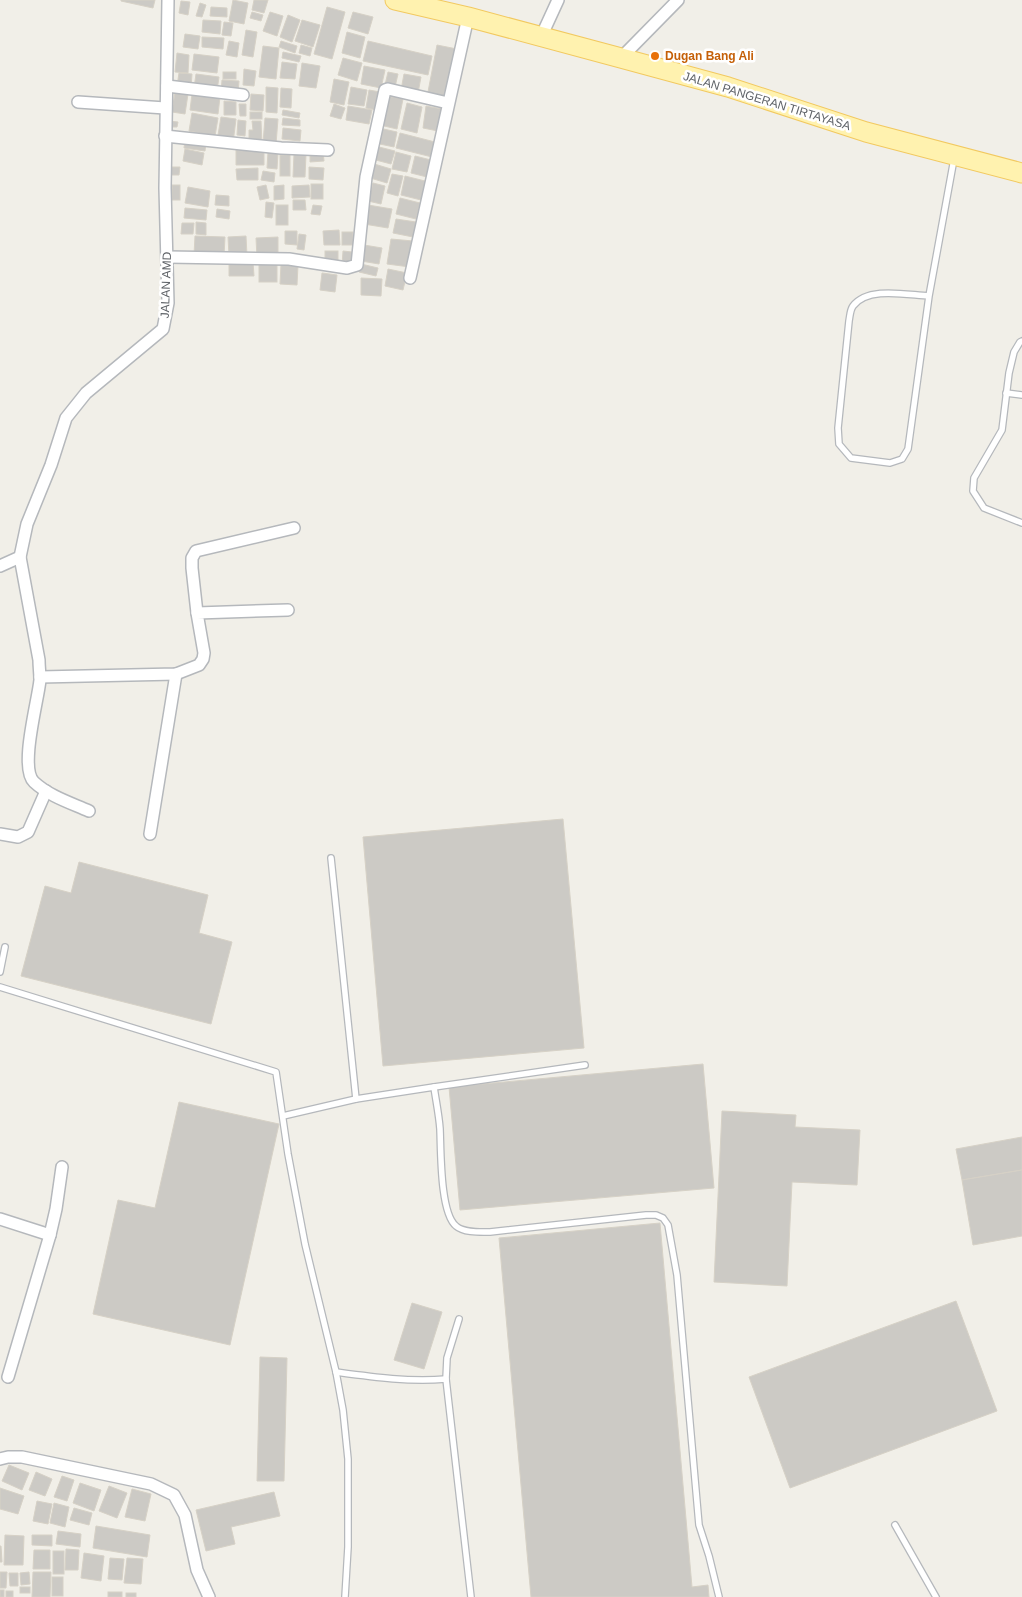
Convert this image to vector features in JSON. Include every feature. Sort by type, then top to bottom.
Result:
[{"type":"main road","name":"JALAN PANGERAN TIRTAYASA","points":[[395,0],[429,4],[468,17],[728,87],[866,132],[1022,173]]},
{"type":"street","name":"JALAN AMD","points":[[20,557],[27,524],[51,465],[66,418],[86,393],[163,329],[166,321],[168,258],[165,136],[168,0]]},
{"type":"street","points":[[541,37],[558,0]]},
{"type":"street","points":[[621,58],[678,0]]},
{"type":"street","points":[[410,278],[468,17]]},
{"type":"street","points":[[167,86],[243,95]]},
{"type":"street","points":[[168,258],[289,259],[353,268],[357,265],[366,177],[385,90],[388,89],[448,103]]},
{"type":"street","points":[[78,102],[166,108]]},
{"type":"street","points":[[165,136],[281,148],[328,150]]},
{"type":"street","points":[[40,677],[176,674],[199,665],[204,653],[192,568],[192,558],[196,551],[294,528]]},
{"type":"street","points":[[0,566],[20,557],[39,660],[40,677],[28,748],[28,767],[32,780],[46,791],[89,811]]},
{"type":"street","points":[[197,613],[288,610]]},
{"type":"street","points":[[150,834],[176,674]]},
{"type":"street","points":[[0,834],[18,837],[28,832],[46,791]]},
{"type":"street","points":[[8,1377],[50,1235],[62,1167]]},
{"type":"street","points":[[0,1219],[50,1235]]},
{"type":"street","points":[[0,1460],[8,1456],[22,1456],[151,1484],[174,1495],[185,1515],[197,1570],[209,1597]]},
{"type":"lane","points":[[929,296],[875,294],[862,297],[852,307],[838,428],[839,444],[851,458],[890,463],[902,459],[908,449],[929,296],[955,155]]},
{"type":"lane","points":[[1022,341],[1014,352],[1006,393],[1002,430],[974,478],[973,491],[984,508],[1022,523]]},
{"type":"lane","points":[[1006,393],[1022,395]]},
{"type":"lane","points":[[331,858],[356,1099]]},
{"type":"lane","points":[[0,972],[5,946]]},
{"type":"lane","points":[[0,987],[276,1072],[288,1154],[305,1244],[336,1372],[348,1459],[348,1547],[345,1597]]},
{"type":"lane","points":[[283,1116],[356,1099],[585,1065]]},
{"type":"lane","points":[[434,1087],[440,1126],[442,1178],[448,1215],[457,1227],[472,1232],[490,1232],[646,1214],[663,1218],[668,1225],[677,1275],[699,1525],[709,1556],[718,1597]]},
{"type":"lane","points":[[459,1319],[447,1358],[446,1379],[470,1597]]},
{"type":"lane","points":[[336,1372],[377,1378],[419,1381],[446,1379]]},
{"type":"lane","points":[[895,1525],[936,1597]]},
{"type":"building","points":[[121,0],[155,0],[153,8]]},
{"type":"building","points":[[233,0],[248,3],[244,24],[229,21]]},
{"type":"building","points":[[254,0],[268,0],[264,13],[252,10]]},
{"type":"building","points":[[181,1],[190,2],[188,15],[179,13]]},
{"type":"building","points":[[200,3],[206,5],[202,17],[196,16]]},
{"type":"building","points":[[211,7],[227,8],[227,17],[210,16]]},
{"type":"building","points":[[327,7],[345,12],[332,59],[314,54]]},
{"type":"building","points":[[252,12],[263,15],[261,21],[250,18]]},
{"type":"building","points":[[270,12],[283,16],[277,36],[263,31]]},
{"type":"building","points":[[353,12],[373,17],[368,34],[348,28]]},
{"type":"building","points":[[288,15],[300,20],[292,42],[280,37]]},
{"type":"building","points":[[203,20],[221,21],[220,34],[202,32]]},
{"type":"building","points":[[302,20],[320,25],[313,47],[295,41]]},
{"type":"building","points":[[224,22],[233,23],[231,36],[222,35]]},
{"type":"building","points":[[246,30],[257,32],[253,57],[242,55]]},
{"type":"building","points":[[347,32],[365,37],[360,58],[342,53]]},
{"type":"building","points":[[185,34],[200,36],[198,49],[183,47]]},
{"type":"building","points":[[202,37],[224,38],[223,49],[202,47]]},
{"type":"building","points":[[229,41],[239,43],[237,57],[226,55]]},
{"type":"building","points":[[281,41],[297,46],[295,53],[279,47]]},
{"type":"building","points":[[368,41],[432,56],[428,75],[363,61]]},
{"type":"building","points":[[301,45],[312,48],[310,56],[299,53]]},
{"type":"building","points":[[437,45],[457,49],[447,101],[427,97]]},
{"type":"building","points":[[263,46],[279,48],[276,79],[259,77]]},
{"type":"building","points":[[283,52],[301,56],[299,62],[282,58]]},
{"type":"building","points":[[177,53],[189,55],[188,73],[175,72]]},
{"type":"building","points":[[194,54],[219,57],[217,73],[192,70]]},
{"type":"building","points":[[343,58],[362,63],[357,81],[338,75]]},
{"type":"building","points":[[282,62],[297,64],[295,79],[280,78]]},
{"type":"building","points":[[302,63],[320,66],[316,88],[299,86]]},
{"type":"building","points":[[364,66],[385,70],[381,88],[361,84]]},
{"type":"building","points":[[244,69],[256,71],[254,86],[243,85]]},
{"type":"building","points":[[223,72],[236,72],[236,79],[223,79]]},
{"type":"building","points":[[388,72],[398,74],[395,87],[385,85]]},
{"type":"building","points":[[179,73],[192,74],[191,88],[177,86]]},
{"type":"building","points":[[196,74],[219,77],[217,91],[194,88]]},
{"type":"building","points":[[404,74],[421,77],[418,93],[401,90]]},
{"type":"building","points":[[334,79],[349,82],[344,105],[330,102]]},
{"type":"building","points":[[222,80],[239,81],[238,93],[221,92]]},
{"type":"building","points":[[266,87],[278,88],[277,113],[266,112]]},
{"type":"building","points":[[351,87],[367,90],[364,106],[348,104]]},
{"type":"building","points":[[281,88],[292,89],[291,108],[280,107]]},
{"type":"building","points":[[369,90],[380,92],[377,110],[366,108]]},
{"type":"building","points":[[175,92],[188,94],[185,114],[172,112]]},
{"type":"building","points":[[192,94],[220,97],[218,114],[190,110]]},
{"type":"building","points":[[251,94],[264,95],[263,111],[250,110]]},
{"type":"building","points":[[386,96],[403,99],[397,129],[380,125]]},
{"type":"building","points":[[224,101],[236,102],[236,115],[224,115]]},
{"type":"building","points":[[407,103],[422,107],[417,133],[401,129]]},
{"type":"building","points":[[239,104],[246,104],[246,116],[240,116]]},
{"type":"building","points":[[334,104],[345,108],[341,119],[330,116]]},
{"type":"building","points":[[348,106],[372,110],[369,124],[346,120]]},
{"type":"building","points":[[426,106],[442,109],[438,131],[423,128]]},
{"type":"building","points":[[283,110],[300,113],[299,118],[282,115]]},
{"type":"building","points":[[250,112],[262,112],[262,119],[250,119]]},
{"type":"building","points":[[192,113],[218,118],[215,136],[189,131]]},
{"type":"building","points":[[221,117],[236,119],[233,143],[217,141]]},
{"type":"building","points":[[265,118],[278,119],[276,144],[263,143]]},
{"type":"building","points":[[283,118],[300,120],[300,126],[282,125]]},
{"type":"building","points":[[238,120],[246,121],[245,136],[237,135]]},
{"type":"building","points":[[169,121],[178,122],[177,127],[169,127]]},
{"type":"building","points":[[252,121],[261,121],[262,144],[249,144],[249,130],[253,130]]},
{"type":"building","points":[[283,128],[301,130],[300,141],[282,139]]},
{"type":"building","points":[[379,128],[397,132],[394,147],[375,143]]},
{"type":"building","points":[[400,133],[435,142],[432,157],[396,148]]},
{"type":"building","points":[[185,140],[206,143],[205,151],[184,148]]},
{"type":"building","points":[[375,146],[395,151],[391,164],[372,159]]},
{"type":"building","points":[[185,149],[204,153],[202,165],[183,161]]},
{"type":"building","points":[[264,149],[264,165],[236,165],[236,150]]},
{"type":"building","points":[[323,151],[324,161],[310,162],[310,152]]},
{"type":"building","points":[[268,152],[278,153],[277,169],[267,168]]},
{"type":"building","points":[[396,152],[411,156],[407,172],[392,169]]},
{"type":"building","points":[[294,154],[306,154],[305,177],[293,177]]},
{"type":"building","points":[[280,155],[290,155],[290,176],[280,176]]},
{"type":"building","points":[[415,156],[431,160],[427,177],[411,173]]},
{"type":"building","points":[[371,163],[391,169],[387,183],[367,177]]},
{"type":"building","points":[[171,167],[180,167],[179,175],[170,175]]},
{"type":"building","points":[[309,167],[324,168],[323,180],[309,179]]},
{"type":"building","points":[[258,168],[258,180],[237,180],[236,169]]},
{"type":"building","points":[[263,171],[275,173],[274,182],[261,180]]},
{"type":"building","points":[[392,174],[403,176],[398,196],[387,193]]},
{"type":"building","points":[[405,176],[425,181],[421,200],[401,195]]},
{"type":"building","points":[[373,183],[385,186],[381,204],[368,201]]},
{"type":"building","points":[[311,184],[323,184],[323,199],[311,199]]},
{"type":"building","points":[[172,185],[180,185],[180,200],[172,200]]},
{"type":"building","points":[[266,185],[269,198],[260,200],[257,187]]},
{"type":"building","points":[[284,185],[284,199],[274,200],[274,186]]},
{"type":"building","points":[[309,185],[310,197],[292,198],[292,186]]},
{"type":"building","points":[[188,187],[210,191],[208,207],[185,203]]},
{"type":"building","points":[[216,195],[229,196],[229,206],[215,205]]},
{"type":"building","points":[[400,198],[420,203],[416,219],[396,214]]},
{"type":"building","points":[[293,200],[305,200],[306,210],[293,210]]},
{"type":"building","points":[[266,202],[274,203],[272,218],[265,217]]},
{"type":"building","points":[[276,205],[288,205],[288,225],[276,225]]},
{"type":"building","points":[[313,205],[322,206],[320,215],[311,214]]},
{"type":"building","points":[[368,205],[392,209],[388,228],[364,224]]},
{"type":"building","points":[[185,208],[207,210],[206,220],[184,218]]},
{"type":"building","points":[[217,209],[230,211],[229,219],[216,217]]},
{"type":"building","points":[[396,219],[416,222],[413,237],[393,233]]},
{"type":"building","points":[[196,222],[206,223],[206,235],[196,234]]},
{"type":"building","points":[[182,223],[194,223],[193,234],[181,234]]},
{"type":"building","points":[[339,230],[340,245],[324,245],[323,231]]},
{"type":"building","points":[[285,231],[297,231],[297,245],[285,244]]},
{"type":"building","points":[[342,232],[353,232],[353,245],[342,245]]},
{"type":"building","points":[[299,234],[306,235],[304,250],[297,249]]},
{"type":"building","points":[[195,236],[225,237],[224,256],[194,255]]},
{"type":"building","points":[[246,236],[247,256],[229,256],[228,237]]},
{"type":"building","points":[[278,237],[278,257],[257,258],[256,238]]},
{"type":"building","points":[[391,239],[413,241],[410,267],[387,264]]},
{"type":"building","points":[[364,245],[382,248],[379,264],[361,261]]},
{"type":"building","points":[[325,251],[338,251],[338,260],[325,260]]},
{"type":"building","points":[[343,251],[352,252],[351,266],[342,265]]},
{"type":"building","points":[[229,262],[253,262],[254,276],[229,276]]},
{"type":"building","points":[[259,262],[277,262],[277,282],[259,282]]},
{"type":"building","points":[[281,264],[298,265],[297,285],[280,284]]},
{"type":"building","points":[[361,264],[378,268],[376,276],[359,272]]},
{"type":"building","points":[[388,269],[407,273],[403,290],[385,286]]},
{"type":"building","points":[[322,273],[337,275],[335,292],[320,290]]},
{"type":"building","points":[[361,278],[382,279],[381,296],[361,295]]},
{"type":"building","points":[[563,819],[584,1048],[383,1066],[363,837]]},
{"type":"building","points":[[79,862],[208,895],[199,933],[232,942],[211,1024],[21,976],[45,886],[71,893]]},
{"type":"building","points":[[703,1064],[714,1188],[460,1210],[449,1087]]},
{"type":"building","points":[[179,1102],[279,1124],[230,1345],[93,1314],[118,1200],[155,1208]]},
{"type":"building","points":[[722,1111],[796,1115],[795,1127],[860,1130],[857,1185],[792,1182],[787,1286],[714,1282]]},
{"type":"building","points":[[1022,1137],[1022,1170],[962,1180],[956,1149]]},
{"type":"building","points":[[1022,1170],[1022,1236],[973,1245],[962,1180]]},
{"type":"building","points":[[660,1223],[692,1587],[708,1585],[709,1597],[531,1597],[499,1238]]},
{"type":"building","points":[[956,1301],[997,1411],[790,1488],[749,1377]]},
{"type":"building","points":[[412,1303],[442,1312],[424,1369],[394,1360]]},
{"type":"building","points":[[260,1357],[287,1358],[284,1481],[257,1481]]},
{"type":"building","points":[[9,1465],[29,1473],[22,1490],[2,1481]]},
{"type":"building","points":[[36,1472],[52,1479],[45,1496],[29,1490]]},
{"type":"building","points":[[62,1476],[74,1480],[67,1501],[54,1497]]},
{"type":"building","points":[[80,1483],[101,1490],[94,1511],[73,1503]]},
{"type":"building","points":[[109,1486],[127,1493],[117,1518],[99,1511]]},
{"type":"building","points":[[0,1488],[24,1496],[18,1514],[0,1509]]},
{"type":"building","points":[[132,1489],[151,1494],[145,1521],[125,1517]]},
{"type":"building","points":[[274,1492],[280,1516],[231,1527],[235,1544],[206,1551],[196,1510]]},
{"type":"building","points":[[37,1501],[52,1504],[48,1524],[33,1521]]},
{"type":"building","points":[[54,1503],[69,1507],[65,1527],[50,1523]]},
{"type":"building","points":[[74,1508],[92,1513],[89,1525],[70,1520]]},
{"type":"building","points":[[96,1526],[150,1535],[147,1557],[93,1548]]},
{"type":"building","points":[[58,1531],[81,1534],[80,1547],[56,1544]]},
{"type":"building","points":[[5,1535],[24,1536],[23,1565],[4,1565]]},
{"type":"building","points":[[32,1535],[52,1535],[52,1546],[32,1545]]},
{"type":"building","points":[[1,1546],[2,1562],[0,1562]]},
{"type":"building","points":[[66,1549],[79,1550],[78,1570],[65,1570]]},
{"type":"building","points":[[34,1550],[50,1550],[50,1569],[33,1569]]},
{"type":"building","points":[[53,1551],[64,1551],[64,1574],[53,1574]]},
{"type":"building","points":[[84,1553],[104,1556],[101,1581],[81,1578]]},
{"type":"building","points":[[110,1558],[124,1559],[122,1580],[108,1579]]},
{"type":"building","points":[[127,1558],[143,1559],[141,1584],[124,1583]]},
{"type":"building","points":[[0,1572],[7,1572],[6,1588],[0,1588]]},
{"type":"building","points":[[29,1572],[30,1584],[21,1585],[20,1573]]},
{"type":"building","points":[[33,1572],[51,1572],[50,1597],[32,1597]]},
{"type":"building","points":[[9,1573],[18,1573],[18,1586],[10,1586]]},
{"type":"building","points":[[52,1577],[63,1577],[63,1596],[52,1596]]},
{"type":"building","points":[[20,1587],[30,1587],[30,1593],[20,1593]]},
{"type":"building","points":[[0,1590],[4,1590],[4,1597],[0,1597]]},
{"type":"building","points":[[6,1591],[13,1591],[13,1597],[6,1597]]},
{"type":"building","points":[[108,1592],[122,1592],[122,1597],[108,1597]]},
{"type":"building","points":[[126,1593],[136,1593],[136,1597],[126,1597]]},
{"type":"place","name":"Dugan Bang Ali","points":[[655,56]]}]
